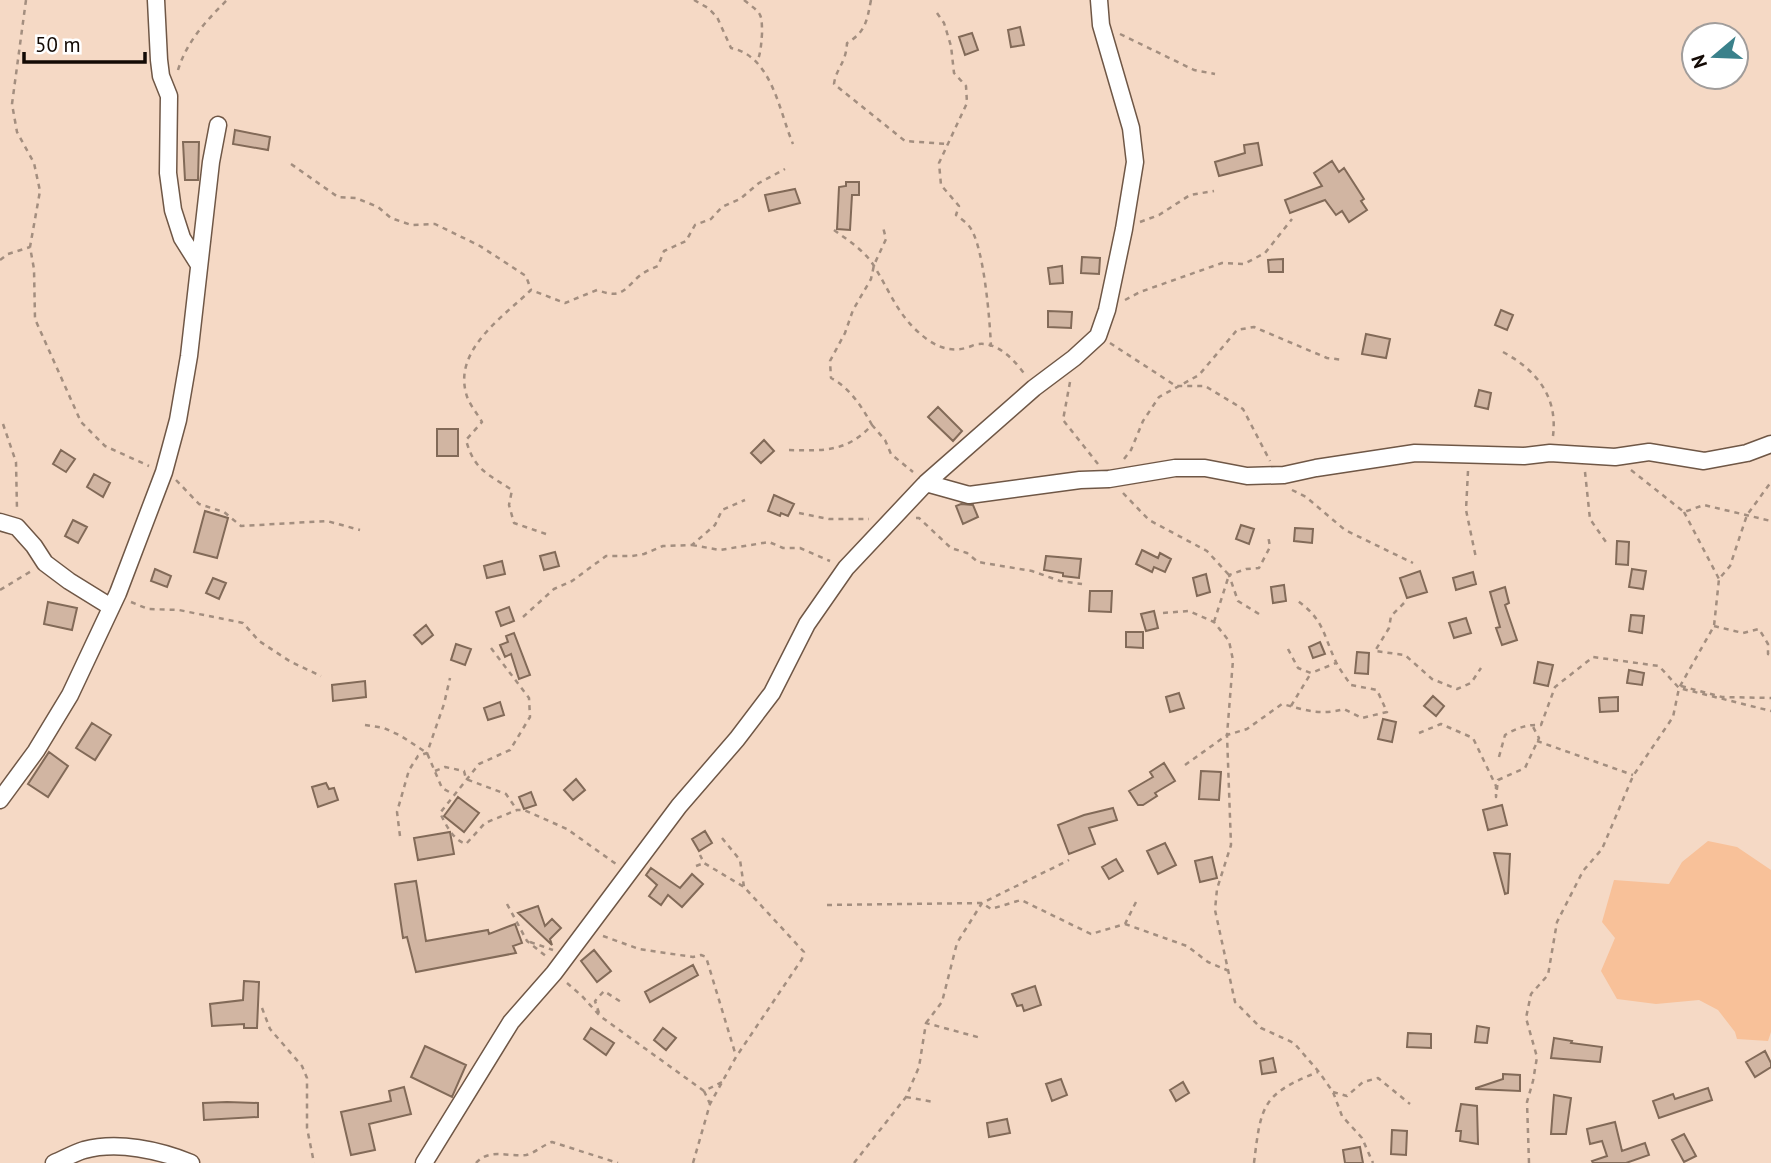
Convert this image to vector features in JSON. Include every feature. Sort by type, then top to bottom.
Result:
[{"type":"street","points":[[156,0],[159,60],[169,96],[167,173],[173,209],[182,238],[199,265]]},
{"type":"street","points":[[424,1163],[511,1022],[587,929],[627,872],[679,806],[760,709],[780,679],[807,624],[846,568],[926,483],[1098,336],[1107,310],[1135,162],[1134,144],[1101,25],[1099,0]]},
{"type":"street","points":[[0,800],[36,751],[70,695],[115,600],[164,472],[178,420],[187,369],[211,162],[218,125]]},
{"type":"street","points":[[926,483],[969,495],[1189,467],[1247,476],[1284,475],[1415,453],[1524,456],[1550,453],[1615,457],[1649,452],[1704,461],[1747,453],[1771,444]]},
{"type":"street","points":[[0,522],[18,527],[45,563],[69,581],[115,600]]},
{"type":"street","points":[[54,1163],[81,1151],[114,1147],[165,1153],[191,1163]]},
{"type":"path","points":[[26,0],[12,104],[18,132],[34,163],[40,191],[30,247],[34,269],[35,319],[81,422],[105,446],[164,472],[182,484],[199,504],[224,512],[241,526],[327,521],[360,530]]},
{"type":"path","points":[[169,96],[184,52],[195,34],[227,0]]},
{"type":"path","points":[[694,0],[717,17],[731,48],[741,50],[757,63],[768,77],[793,144]]},
{"type":"path","points":[[744,0],[755,8],[763,19],[763,44],[757,63]]},
{"type":"path","points":[[871,0],[867,24],[859,36],[847,43],[843,65],[835,75],[834,84],[905,141],[949,144]]},
{"type":"path","points":[[937,13],[944,23],[951,46],[954,73],[966,86],[967,103],[939,163],[941,185],[959,206],[956,215],[970,226],[983,262],[991,347]]},
{"type":"path","points":[[1101,25],[1194,70],[1214,74]]},
{"type":"path","points":[[291,164],[338,197],[356,198],[378,207],[391,218],[411,225],[435,224],[480,246],[526,276],[531,290],[565,303],[597,290],[612,296],[627,290],[639,275],[658,266],[664,251],[686,241],[695,225],[711,219],[722,207],[740,199],[759,183],[785,169]]},
{"type":"path","points":[[1124,229],[1159,215],[1190,195],[1214,191]]},
{"type":"path","points":[[1107,310],[1140,292],[1222,263],[1244,264],[1265,253],[1292,219]]},
{"type":"path","points":[[883,227],[886,239],[874,265],[871,279],[853,310],[845,333],[830,361],[831,378],[841,383],[864,410],[885,440],[891,454],[926,483]]},
{"type":"path","points":[[834,230],[864,252],[901,315],[929,340],[947,350],[980,343],[1012,356],[1034,388]]},
{"type":"path","points":[[0,260],[30,247]]},
{"type":"path","points":[[531,290],[482,337],[471,354],[464,378],[466,394],[482,422],[466,440],[471,459],[512,490],[509,505],[514,523],[546,534]]},
{"type":"path","points":[[1109,479],[1131,450],[1143,421],[1159,397],[1199,375],[1237,330],[1254,327],[1327,358],[1344,360]]},
{"type":"path","points":[[1098,336],[1176,386],[1205,386],[1243,409],[1271,465],[1284,475]]},
{"type":"path","points":[[1503,352],[1523,363],[1541,381],[1555,424],[1550,453]]},
{"type":"path","points":[[1074,358],[1063,420],[1109,479],[1149,520],[1207,551],[1229,575],[1238,601],[1259,614]]},
{"type":"path","points":[[3,424],[16,462],[18,527]]},
{"type":"path","points":[[789,450],[828,451],[862,435],[872,425]]},
{"type":"path","points":[[1465,455],[1469,466],[1466,510],[1476,558]]},
{"type":"path","points":[[1578,456],[1586,472],[1590,519],[1608,545]]},
{"type":"path","points":[[1529,1163],[1527,1102],[1536,1057],[1526,1018],[1531,994],[1548,975],[1557,922],[1583,871],[1602,849],[1633,775],[1673,717],[1680,687],[1714,626],[1719,579],[1684,512],[1615,457]]},
{"type":"path","points":[[1264,476],[1306,498],[1345,530],[1413,563]]},
{"type":"path","points":[[1719,579],[1730,566],[1747,515],[1771,482]]},
{"type":"path","points":[[692,545],[715,525],[722,510],[746,500]]},
{"type":"path","points":[[1684,512],[1703,505],[1771,521]]},
{"type":"path","points":[[799,513],[830,519],[873,520],[883,528]]},
{"type":"path","points":[[895,516],[919,518],[951,548],[967,552],[978,562],[1032,571],[1060,581],[1082,584]]},
{"type":"path","points":[[1229,575],[1259,568],[1270,547],[1268,535]]},
{"type":"path","points":[[523,617],[554,589],[606,556],[632,556],[663,546],[692,545],[720,550],[769,542],[783,548],[800,548],[846,568]]},
{"type":"path","points":[[0,590],[22,574],[45,563]]},
{"type":"path","points":[[1214,622],[1229,575]]},
{"type":"path","points":[[1185,765],[1227,735],[1247,729],[1282,704],[1307,711],[1329,713],[1344,709],[1362,718],[1387,712],[1377,690],[1351,685],[1336,663],[1325,630],[1314,615],[1295,599]]},
{"type":"path","points":[[115,600],[148,609],[179,610],[243,623],[259,641],[291,662],[321,676]]},
{"type":"path","points":[[1404,603],[1391,616],[1390,628],[1375,651],[1405,655],[1433,679],[1457,689],[1471,683],[1480,668]]},
{"type":"path","points":[[1163,613],[1189,611],[1214,622],[1229,641],[1233,660],[1227,735],[1231,845],[1217,889],[1215,909],[1235,1002],[1261,1028],[1294,1043],[1320,1072],[1333,1092],[1342,1116],[1362,1138],[1373,1163]]},
{"type":"path","points":[[1714,626],[1743,633],[1759,629],[1768,644],[1768,654],[1771,655]]},
{"type":"path","points":[[491,648],[529,698],[530,717],[510,750],[479,764],[440,813],[456,840],[466,844],[485,823],[517,810],[524,810],[567,829],[627,872]]},
{"type":"path","points":[[1288,649],[1297,668],[1311,673]]},
{"type":"path","points":[[1499,757],[1505,736],[1531,724],[1541,724],[1555,687],[1593,657],[1659,666],[1680,687],[1771,712]]},
{"type":"path","points":[[1291,706],[1311,673],[1336,663]]},
{"type":"path","points":[[450,678],[427,753],[442,788],[454,794]]},
{"type":"path","points":[[1680,687],[1722,697],[1771,698]]},
{"type":"path","points":[[1419,733],[1441,724],[1473,738],[1496,786],[1496,797],[1498,780],[1525,768],[1539,738],[1531,724]]},
{"type":"path","points":[[365,725],[384,728],[427,753]]},
{"type":"path","points":[[1537,741],[1633,775]]},
{"type":"path","points":[[400,836],[397,812],[409,770],[418,756],[427,753]]},
{"type":"path","points":[[433,771],[452,768],[464,771],[466,779]]},
{"type":"path","points":[[466,779],[506,794],[517,810]]},
{"type":"path","points":[[722,838],[740,860],[744,887]]},
{"type":"path","points":[[693,1163],[710,1104],[736,1057],[804,951],[744,887],[704,863],[699,855]]},
{"type":"path","points":[[827,905],[982,903],[1069,860]]},
{"type":"path","points":[[696,866],[704,863]]},
{"type":"path","points":[[982,903],[991,909],[1021,900],[1091,934],[1125,924],[1187,946],[1209,962],[1229,971]]},
{"type":"path","points":[[1125,924],[1136,902]]},
{"type":"path","points":[[854,1163],[905,1097],[919,1067],[926,1023],[942,1002],[957,943],[982,903]]},
{"type":"path","points":[[507,904],[527,941],[559,965],[600,1016],[704,1091],[710,1104]]},
{"type":"path","points":[[587,929],[639,949],[706,957],[736,1057]]},
{"type":"path","points":[[527,941],[558,951],[559,965]]},
{"type":"path","points":[[600,1016],[595,1001],[604,991],[621,1002]]},
{"type":"path","points":[[262,1008],[270,1029],[302,1066],[307,1078],[307,1128],[314,1163]]},
{"type":"path","points":[[926,1023],[981,1038]]},
{"type":"path","points":[[1254,1163],[1261,1117],[1272,1096],[1296,1081],[1320,1072]]},
{"type":"path","points":[[1333,1092],[1347,1096],[1363,1082],[1378,1078],[1410,1104]]},
{"type":"path","points":[[704,1091],[722,1082]]},
{"type":"path","points":[[905,1097],[934,1102]]},
{"type":"path","points":[[475,1163],[492,1154],[526,1155],[552,1142],[618,1163]]},
{"type":"shaded area","points":[[1708,841],[1737,847],[1771,870],[1771,1032],[1768,1041],[1737,1039],[1735,1032],[1718,1010],[1699,1000],[1656,1004],[1617,999],[1601,971],[1615,938],[1602,922],[1614,880],[1669,884],[1682,862]]},
{"type":"building","points":[[1020,27],[1024,45],[1011,47],[1008,30]]},
{"type":"building","points":[[972,33],[978,50],[965,55],[959,37]]},
{"type":"building","points":[[235,130],[270,137],[268,150],[233,144]]},
{"type":"building","points":[[183,142],[199,142],[198,180],[185,180]]},
{"type":"building","points":[[1258,143],[1262,165],[1219,176],[1215,162],[1245,153],[1244,145]]},
{"type":"building","points":[[1332,161],[1339,172],[1344,168],[1364,199],[1361,201],[1367,210],[1349,222],[1342,211],[1336,215],[1325,200],[1290,213],[1285,200],[1322,186],[1314,173]]},
{"type":"building","points":[[846,182],[859,182],[859,195],[852,195],[850,230],[837,229],[839,187],[846,186]]},
{"type":"building","points":[[795,189],[800,203],[769,211],[765,195]]},
{"type":"building","points":[[1082,257],[1100,258],[1099,274],[1081,273]]},
{"type":"building","points":[[1283,259],[1283,272],[1269,272],[1268,260]]},
{"type":"building","points":[[1062,266],[1063,283],[1050,284],[1048,268]]},
{"type":"building","points":[[1501,310],[1513,315],[1507,330],[1495,325]]},
{"type":"building","points":[[1048,311],[1072,312],[1071,328],[1048,327]]},
{"type":"building","points":[[1366,334],[1390,339],[1386,358],[1362,354]]},
{"type":"building","points":[[1479,390],[1491,393],[1488,409],[1475,406]]},
{"type":"building","points":[[938,407],[962,431],[953,441],[928,417]]},
{"type":"building","points":[[437,429],[458,429],[458,456],[437,456]]},
{"type":"building","points":[[764,440],[774,451],[761,463],[751,453]]},
{"type":"building","points":[[61,450],[75,459],[66,472],[53,464]]},
{"type":"building","points":[[94,474],[110,483],[103,497],[87,487]]},
{"type":"building","points":[[774,495],[794,504],[788,516],[768,511]]},
{"type":"building","points":[[973,505],[978,517],[963,524],[956,506]]},
{"type":"building","points":[[205,511],[228,518],[217,558],[194,552]]},
{"type":"building","points":[[73,520],[87,527],[78,543],[65,536]]},
{"type":"building","points":[[1241,525],[1254,529],[1249,544],[1236,539]]},
{"type":"building","points":[[1295,528],[1313,529],[1312,543],[1294,541]]},
{"type":"building","points":[[1617,541],[1629,542],[1628,565],[1616,564]]},
{"type":"building","points":[[1142,550],[1158,558],[1160,553],[1171,559],[1165,572],[1154,567],[1152,572],[1136,564]]},
{"type":"building","points":[[555,552],[559,566],[544,570],[540,556]]},
{"type":"building","points":[[1046,556],[1081,559],[1079,578],[1044,570]]},
{"type":"building","points":[[502,561],[505,574],[487,578],[484,566]]},
{"type":"building","points":[[155,569],[171,576],[167,587],[151,581]]},
{"type":"building","points":[[1632,569],[1646,571],[1643,589],[1629,587]]},
{"type":"building","points":[[1420,571],[1427,592],[1407,598],[1400,578]]},
{"type":"building","points":[[1473,572],[1476,584],[1456,590],[1453,578]]},
{"type":"building","points":[[1206,574],[1210,592],[1197,596],[1193,578]]},
{"type":"building","points":[[213,578],[226,583],[219,599],[206,593]]},
{"type":"building","points":[[1284,585],[1286,601],[1273,603],[1271,587]]},
{"type":"building","points":[[1505,587],[1509,603],[1505,605],[1517,640],[1502,645],[1490,592]]},
{"type":"building","points":[[1090,591],[1112,591],[1111,612],[1089,611]]},
{"type":"building","points":[[48,602],[77,608],[72,630],[44,624]]},
{"type":"building","points":[[509,607],[514,621],[501,626],[496,612]]},
{"type":"building","points":[[1154,611],[1158,628],[1146,631],[1141,614]]},
{"type":"building","points":[[1631,615],[1644,616],[1642,633],[1629,631]]},
{"type":"building","points":[[1466,618],[1471,633],[1454,638],[1449,623]]},
{"type":"building","points":[[426,625],[433,635],[422,644],[414,635]]},
{"type":"building","points":[[1126,632],[1143,632],[1143,648],[1126,647]]},
{"type":"building","points":[[514,633],[530,675],[519,679],[511,654],[505,657],[500,645],[508,642],[506,636]]},
{"type":"building","points":[[1320,642],[1325,654],[1313,658],[1309,647]]},
{"type":"building","points":[[456,644],[471,649],[465,665],[451,660]]},
{"type":"building","points":[[1357,652],[1369,653],[1368,674],[1355,673]]},
{"type":"building","points":[[1538,662],[1553,665],[1548,686],[1534,683]]},
{"type":"building","points":[[1629,670],[1644,673],[1642,685],[1627,683]]},
{"type":"building","points":[[365,681],[366,697],[333,701],[332,685]]},
{"type":"building","points":[[1179,693],[1184,708],[1170,712],[1166,697]]},
{"type":"building","points":[[1433,696],[1444,706],[1436,716],[1424,706]]},
{"type":"building","points":[[1618,697],[1618,711],[1600,712],[1599,698]]},
{"type":"building","points":[[500,702],[504,715],[488,720],[484,708]]},
{"type":"building","points":[[1383,719],[1396,722],[1392,742],[1378,739]]},
{"type":"building","points":[[92,723],[111,735],[95,760],[76,748]]},
{"type":"building","points":[[49,752],[68,766],[48,797],[28,784]]},
{"type":"building","points":[[1164,763],[1175,781],[1155,793],[1157,796],[1143,805],[1138,805],[1129,791],[1153,777],[1150,772]]},
{"type":"building","points":[[1201,771],[1221,772],[1219,800],[1199,799]]},
{"type":"building","points":[[576,779],[585,790],[573,800],[564,790]]},
{"type":"building","points":[[326,783],[329,789],[334,788],[338,800],[318,807],[312,787]]},
{"type":"building","points":[[531,792],[536,805],[524,809],[519,797]]},
{"type":"building","points":[[458,797],[479,813],[464,832],[444,816]]},
{"type":"building","points":[[1502,805],[1507,825],[1488,830],[1483,810]]},
{"type":"building","points":[[1113,808],[1117,820],[1089,828],[1095,844],[1069,854],[1058,825]]},
{"type":"building","points":[[705,831],[712,843],[699,851],[692,839]]},
{"type":"building","points":[[450,832],[454,854],[418,860],[414,838]]},
{"type":"building","points":[[1165,843],[1176,865],[1158,874],[1147,851]]},
{"type":"building","points":[[1494,853],[1510,854],[1508,893],[1505,894]]},
{"type":"building","points":[[1212,857],[1217,878],[1200,882],[1195,861]]},
{"type":"building","points":[[1116,859],[1123,871],[1109,879],[1102,867]]},
{"type":"building","points":[[651,868],[680,888],[692,874],[703,884],[682,907],[668,895],[661,905],[649,896],[657,885],[646,875]]},
{"type":"building","points":[[416,881],[426,941],[488,930],[489,934],[515,924],[522,943],[513,946],[516,953],[416,972],[407,937],[403,938],[395,884]]},
{"type":"building","points":[[538,906],[545,926],[552,919],[561,928],[550,939],[552,945],[518,913]]},
{"type":"building","points":[[594,950],[611,971],[597,982],[581,961]]},
{"type":"building","points":[[693,965],[698,975],[650,1002],[645,992]]},
{"type":"building","points":[[244,981],[259,982],[257,1028],[244,1028],[244,1024],[212,1026],[210,1004],[243,1000]]},
{"type":"building","points":[[1035,986],[1041,1005],[1024,1011],[1022,1005],[1017,1006],[1012,994]]},
{"type":"building","points":[[1477,1026],[1489,1028],[1487,1043],[1475,1042]]},
{"type":"building","points":[[591,1028],[614,1043],[606,1055],[584,1039]]},
{"type":"building","points":[[663,1028],[676,1038],[666,1050],[654,1040]]},
{"type":"building","points":[[1408,1033],[1431,1034],[1431,1048],[1407,1047]]},
{"type":"building","points":[[1554,1038],[1602,1047],[1600,1062],[1551,1058]]},
{"type":"building","points":[[425,1046],[466,1065],[452,1097],[411,1077]]},
{"type":"building","points":[[1765,1051],[1771,1067],[1755,1077],[1746,1062]]},
{"type":"building","points":[[1273,1058],[1276,1072],[1262,1074],[1260,1061]]},
{"type":"building","points":[[1503,1074],[1520,1075],[1520,1091],[1476,1089],[1503,1079]]},
{"type":"building","points":[[1061,1079],[1067,1095],[1052,1101],[1046,1084]]},
{"type":"building","points":[[1183,1082],[1189,1093],[1176,1101],[1170,1090]]},
{"type":"building","points":[[404,1087],[411,1114],[369,1124],[375,1150],[351,1155],[341,1112],[391,1101],[389,1091]]},
{"type":"building","points":[[1708,1088],[1712,1100],[1659,1118],[1653,1101],[1673,1094],[1675,1099]]},
{"type":"building","points":[[1554,1095],[1571,1098],[1566,1134],[1551,1134]]},
{"type":"building","points":[[203,1103],[258,1103],[258,1117],[204,1120]]},
{"type":"building","points":[[1461,1104],[1477,1106],[1478,1144],[1460,1141],[1461,1131],[1456,1131]]},
{"type":"building","points":[[1007,1119],[1010,1133],[989,1137],[987,1123]]},
{"type":"building","points":[[1615,1122],[1622,1151],[1645,1143],[1649,1155],[1626,1163],[1593,1163],[1592,1161],[1607,1156],[1602,1141],[1590,1144],[1587,1129]]},
{"type":"building","points":[[1392,1130],[1407,1131],[1406,1155],[1391,1154]]},
{"type":"building","points":[[1684,1134],[1696,1156],[1684,1162],[1672,1140]]},
{"type":"building","points":[[1360,1147],[1363,1163],[1345,1163],[1343,1150]]}]
